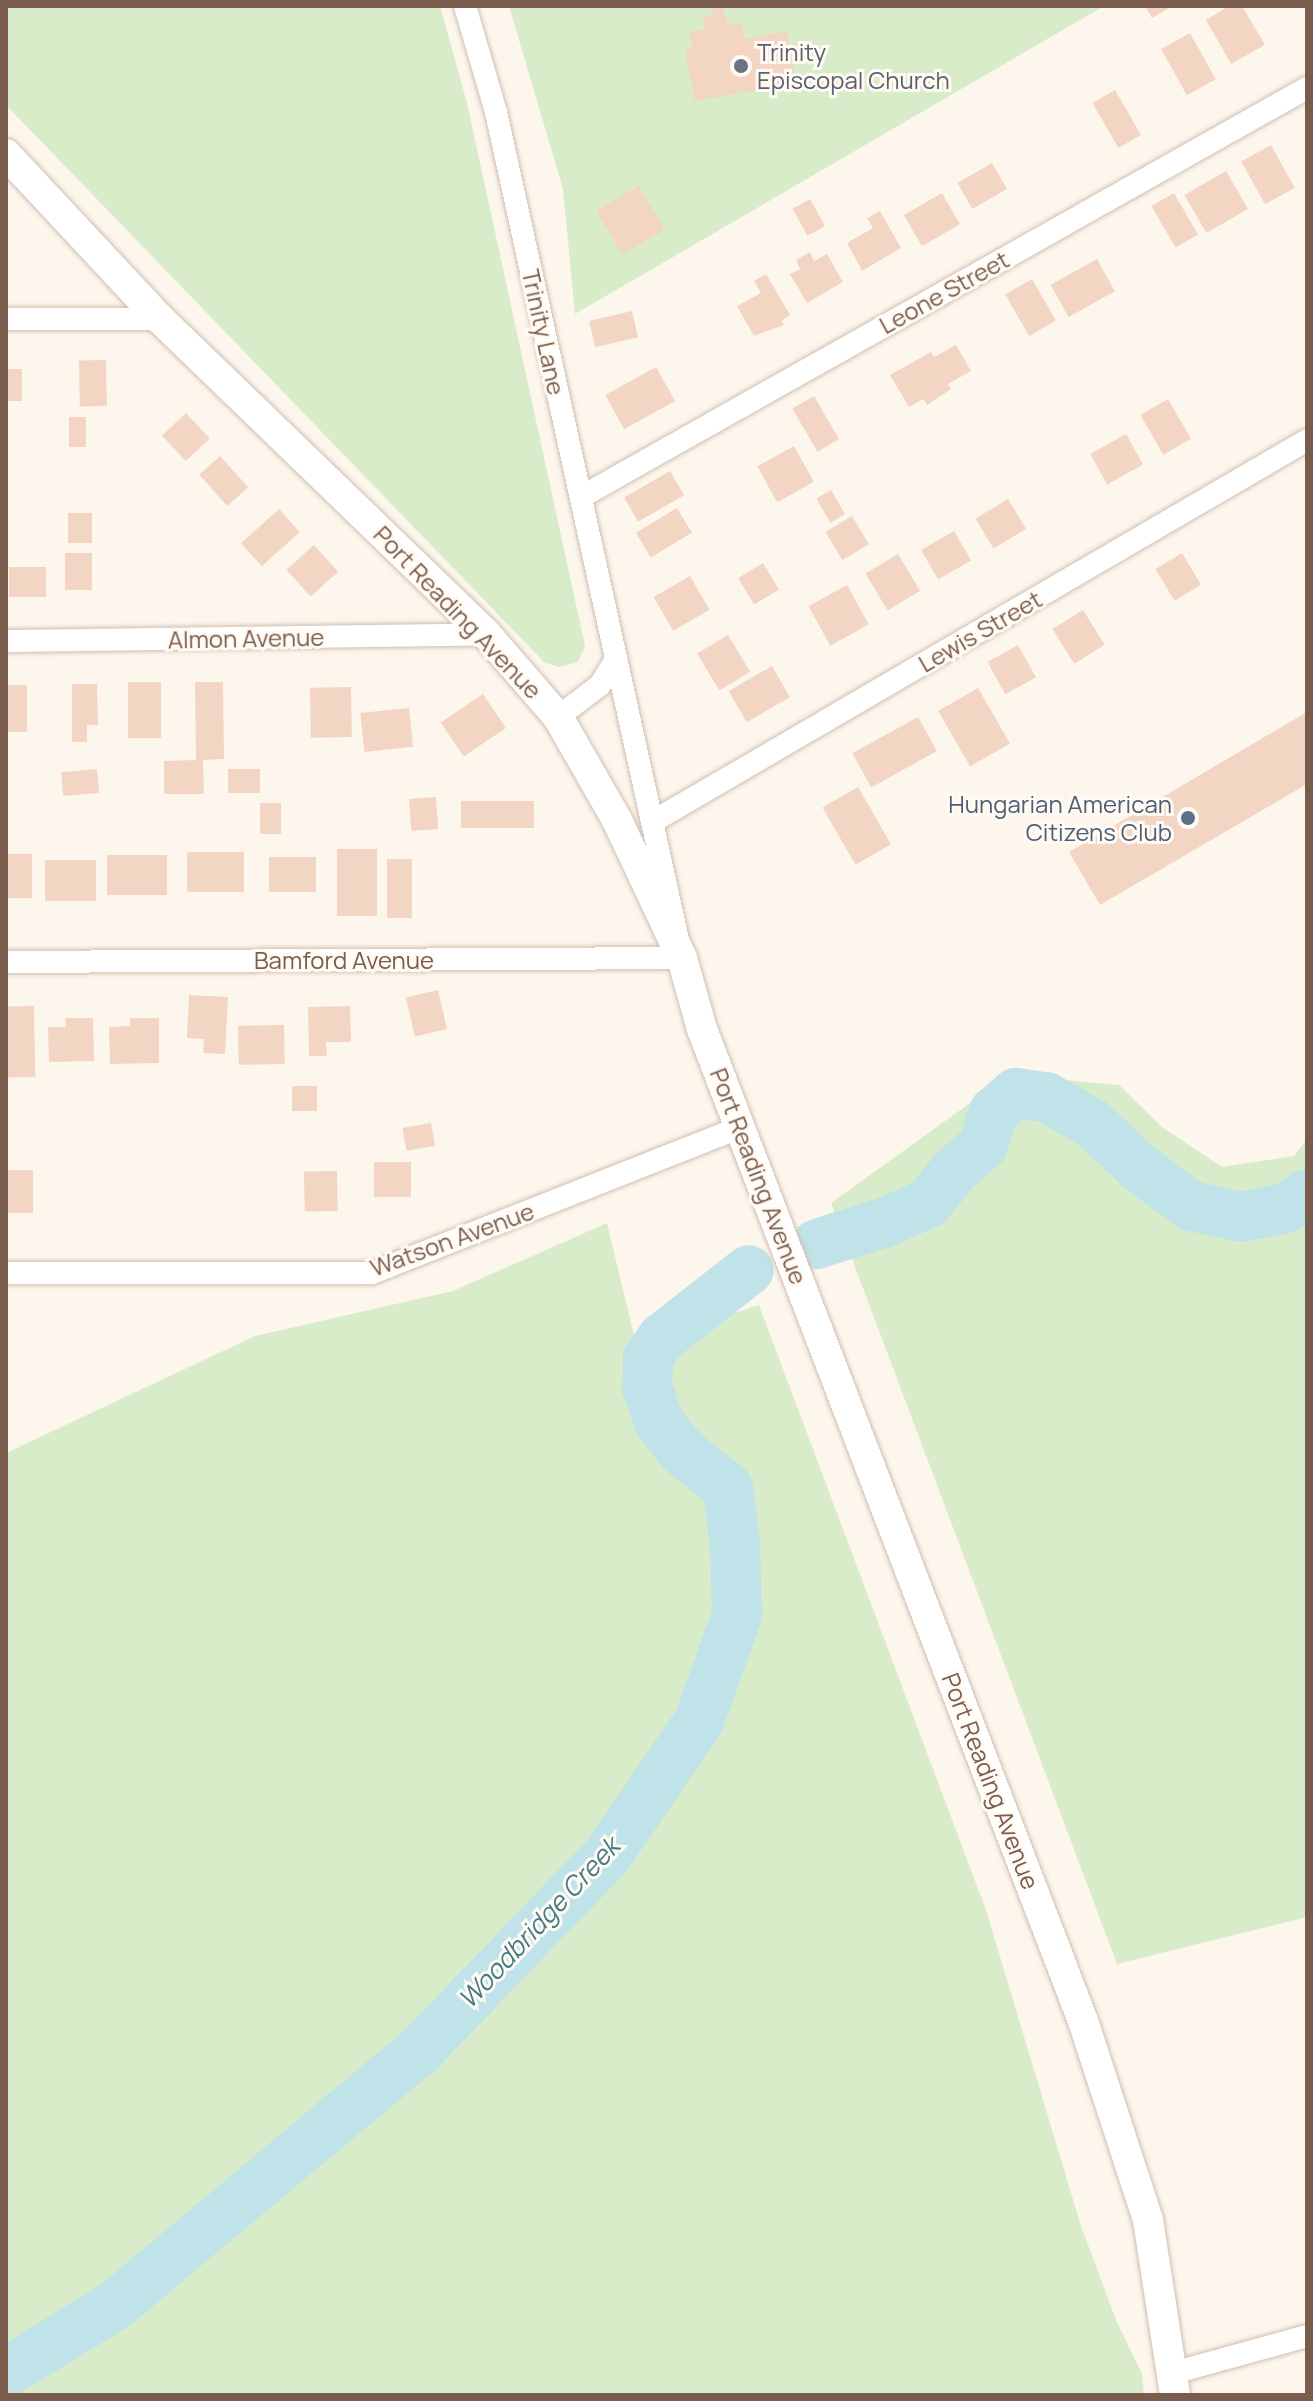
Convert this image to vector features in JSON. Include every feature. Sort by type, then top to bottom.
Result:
[{"type":"main road","name":"Port Reading Avenue","points":[[6,154],[160,319],[486,634],[558,717],[617,820],[682,958],[702,1029],[1083,2021],[1148,2220],[1174,2384]]},
{"type":"street","name":"Trinity Lane","points":[[465,6],[496,112],[682,958]]},
{"type":"street","name":"Leone Street","points":[[581,497],[1307,88]]},
{"type":"street","points":[[6,319],[160,319]]},
{"type":"street","name":"Lewis Street","points":[[652,822],[1307,440]]},
{"type":"street","name":"Almon Avenue","points":[[6,641],[486,634]]},
{"type":"street","points":[[558,717],[600,685],[616,659]]},
{"type":"street","name":"Bamford Avenue","points":[[6,962],[682,958]]},
{"type":"street","name":"Watson Avenue","points":[[6,1273],[372,1273],[740,1127]]},
{"type":"street","points":[[1174,2384],[1307,2336]]},
{"type":"green space","points":[[6,6],[440,6],[467,103],[585,646],[578,662],[559,667],[544,662],[6,105]]},
{"type":"green space","points":[[509,6],[1104,6],[575,314],[563,189]]},
{"type":"green space","points":[[1009,1075],[1119,1085],[1162,1127],[1222,1167],[1294,1156],[1307,1139],[1307,1917],[1117,1964],[831,1203]]},
{"type":"green space","points":[[607,1223],[636,1344],[759,1305],[986,1910],[1081,2226],[1116,2320],[1142,2374],[1144,2395],[6,2395],[6,1453],[255,1336],[453,1291]]},
{"type":"building","name":"Trinity Episcopal Church","points":[[711,6],[722,6],[728,25],[742,23],[745,39],[787,31],[796,83],[695,101],[685,49],[692,48],[689,32],[705,29],[703,18],[712,16]]},
{"type":"building","points":[[1145,6],[1173,6],[1152,18]]},
{"type":"building","points":[[1229,6],[1242,6],[1265,45],[1231,64],[1206,20]]},
{"type":"building","points":[[1190,33],[1216,79],[1187,95],[1161,49]]},
{"type":"building","points":[[1115,90],[1141,135],[1118,148],[1092,103]]},
{"type":"building","points":[[1271,145],[1295,188],[1265,204],[1241,161]]},
{"type":"building","points":[[992,163],[1007,189],[972,209],[957,183]]},
{"type":"building","points":[[1226,171],[1248,209],[1206,233],[1184,195]]},
{"type":"building","points":[[639,186],[664,230],[622,255],[597,210]]},
{"type":"building","points":[[942,193],[960,224],[922,246],[904,215]]},
{"type":"building","points":[[1174,193],[1198,235],[1175,248],[1151,206]]},
{"type":"building","points":[[810,199],[825,226],[808,236],[793,209]]},
{"type":"building","points":[[880,211],[901,248],[862,271],[847,243],[873,228],[867,218]]},
{"type":"building","points":[[810,252],[814,261],[827,254],[843,282],[807,303],[790,274],[800,269],[796,260]]},
{"type":"building","points":[[1097,259],[1115,291],[1069,317],[1051,285]]},
{"type":"building","points":[[766,274],[790,315],[781,321],[784,325],[754,336],[737,306],[761,293],[754,281]]},
{"type":"building","points":[[1032,279],[1056,321],[1029,336],[1005,295]]},
{"type":"building","points":[[632,311],[638,337],[595,347],[589,321]]},
{"type":"building","points":[[956,345],[971,371],[948,384],[951,389],[927,405],[923,399],[909,407],[890,375],[931,352],[934,357]]},
{"type":"building","points":[[79,360],[106,360],[107,406],[80,406]]},
{"type":"building","points":[[656,367],[675,401],[624,429],[605,395]]},
{"type":"building","points":[[6,369],[22,369],[22,401],[6,401]]},
{"type":"building","points":[[814,396],[839,439],[817,452],[792,409]]},
{"type":"building","points":[[1168,399],[1191,439],[1163,455],[1140,415]]},
{"type":"building","points":[[186,413],[210,439],[186,461],[162,436]]},
{"type":"building","points":[[69,417],[86,417],[86,447],[69,447]]},
{"type":"building","points":[[1126,434],[1143,465],[1107,484],[1090,454]]},
{"type":"building","points":[[794,446],[814,482],[777,502],[757,466]]},
{"type":"building","points":[[220,456],[248,487],[227,506],[199,475]]},
{"type":"building","points":[[670,471],[684,495],[638,522],[624,498]]},
{"type":"building","points":[[831,490],[845,514],[830,523],[816,499]]},
{"type":"building","points":[[1008,499],[1026,529],[993,549],[975,519]]},
{"type":"building","points":[[677,508],[692,533],[651,558],[636,533]]},
{"type":"building","points":[[279,509],[300,532],[262,566],[241,543]]},
{"type":"building","points":[[68,513],[92,513],[92,543],[68,543]]},
{"type":"building","points":[[852,516],[869,544],[842,560],[825,532]]},
{"type":"building","points":[[954,531],[971,560],[938,579],[921,550]]},
{"type":"building","points":[[314,545],[338,572],[311,597],[287,570]]},
{"type":"building","points":[[65,553],[92,553],[92,590],[65,590]]},
{"type":"building","points":[[1182,553],[1201,585],[1174,601],[1155,569]]},
{"type":"building","points":[[898,554],[920,591],[888,610],[865,574]]},
{"type":"building","points":[[763,563],[779,590],[754,605],[738,578]]},
{"type":"building","points":[[9,567],[46,567],[46,597],[9,597]]},
{"type":"building","points":[[690,576],[710,610],[673,631],[654,597]]},
{"type":"building","points":[[847,585],[869,624],[830,646],[809,606]]},
{"type":"building","points":[[1083,610],[1105,645],[1074,664],[1052,629]]},
{"type":"building","points":[[728,635],[750,672],[719,690],[697,654]]},
{"type":"building","points":[[1018,645],[1036,677],[1005,694],[987,662]]},
{"type":"building","points":[[772,666],[790,697],[747,722],[729,691]]},
{"type":"building","points":[[128,682],[161,682],[161,738],[128,738]]},
{"type":"building","points":[[195,682],[223,682],[224,759],[203,760],[204,794],[164,794],[164,761],[196,760]]},
{"type":"building","points":[[72,684],[97,684],[98,725],[87,725],[87,742],[72,742]]},
{"type":"building","points":[[6,685],[27,685],[27,732],[6,732]]},
{"type":"building","points":[[351,687],[352,737],[311,738],[310,688]]},
{"type":"building","points":[[978,688],[1010,743],[970,766],[938,711]]},
{"type":"building","points":[[483,694],[506,728],[464,757],[441,723]]},
{"type":"building","points":[[409,708],[413,747],[364,752],[360,713]]},
{"type":"building","name":"Hungarian American Citizens Club","points":[[1307,712],[1307,784],[1100,905],[1069,852]]},
{"type":"building","points":[[918,717],[937,751],[871,787],[852,753]]},
{"type":"building","points":[[97,769],[99,793],[63,796],[61,772]]},
{"type":"building","points":[[228,769],[260,769],[260,793],[228,793]]},
{"type":"building","points":[[858,787],[891,844],[855,865],[822,807]]},
{"type":"building","points":[[436,797],[438,829],[411,831],[409,799]]},
{"type":"building","points":[[461,801],[534,801],[534,828],[461,828]]},
{"type":"building","points":[[260,803],[281,803],[281,834],[260,834]]},
{"type":"building","points":[[337,849],[377,849],[377,916],[337,916]]},
{"type":"building","points":[[187,852],[244,852],[244,892],[187,892]]},
{"type":"building","points":[[6,854],[32,854],[32,898],[6,898]]},
{"type":"building","points":[[107,855],[167,855],[167,895],[107,895]]},
{"type":"building","points":[[269,857],[316,857],[316,892],[269,892]]},
{"type":"building","points":[[387,859],[412,859],[412,918],[387,918]]},
{"type":"building","points":[[45,860],[96,860],[96,901],[45,901]]},
{"type":"building","points":[[438,990],[447,1029],[415,1036],[406,997]]},
{"type":"building","points":[[189,995],[228,997],[225,1054],[203,1053],[204,1039],[187,1038]]},
{"type":"building","points":[[6,1006],[34,1006],[35,1077],[7,1077]]},
{"type":"building","points":[[350,1006],[351,1042],[326,1042],[327,1056],[309,1056],[308,1007]]},
{"type":"building","points":[[65,1018],[93,1018],[94,1061],[49,1062],[48,1027],[66,1027]]},
{"type":"building","points":[[130,1018],[159,1018],[159,1063],[110,1064],[109,1027],[130,1026]]},
{"type":"building","points":[[284,1025],[285,1064],[239,1065],[238,1026]]},
{"type":"building","points":[[292,1086],[317,1086],[317,1111],[292,1111]]},
{"type":"building","points":[[431,1123],[435,1146],[406,1151],[402,1128]]},
{"type":"building","points":[[374,1162],[411,1162],[411,1197],[374,1197]]},
{"type":"building","points":[[6,1170],[33,1170],[33,1213],[6,1213]]},
{"type":"building","points":[[337,1171],[338,1211],[305,1212],[304,1172]]},
{"type":"waterway","name":"Woodbridge Creek","points":[[817,1244],[886,1222],[928,1203],[953,1172],[983,1145],[994,1112],[1016,1093],[1046,1097],[1093,1124],[1140,1168],[1191,1206],[1241,1217],[1286,1208],[1307,1194]]},
{"type":"waterway","name":"Woodbridge Creek","points":[[6,2372],[114,2306],[419,2051],[606,1857],[699,1721],[737,1615],[735,1546],[728,1488],[683,1452],[659,1422],[647,1388],[648,1358],[662,1338],[749,1270]]},
{"type":"place","name":"Trinity Episcopal Church","points":[[741,66]]},
{"type":"place","name":"Hungarian American Citizens Club","points":[[1188,818]]}]
